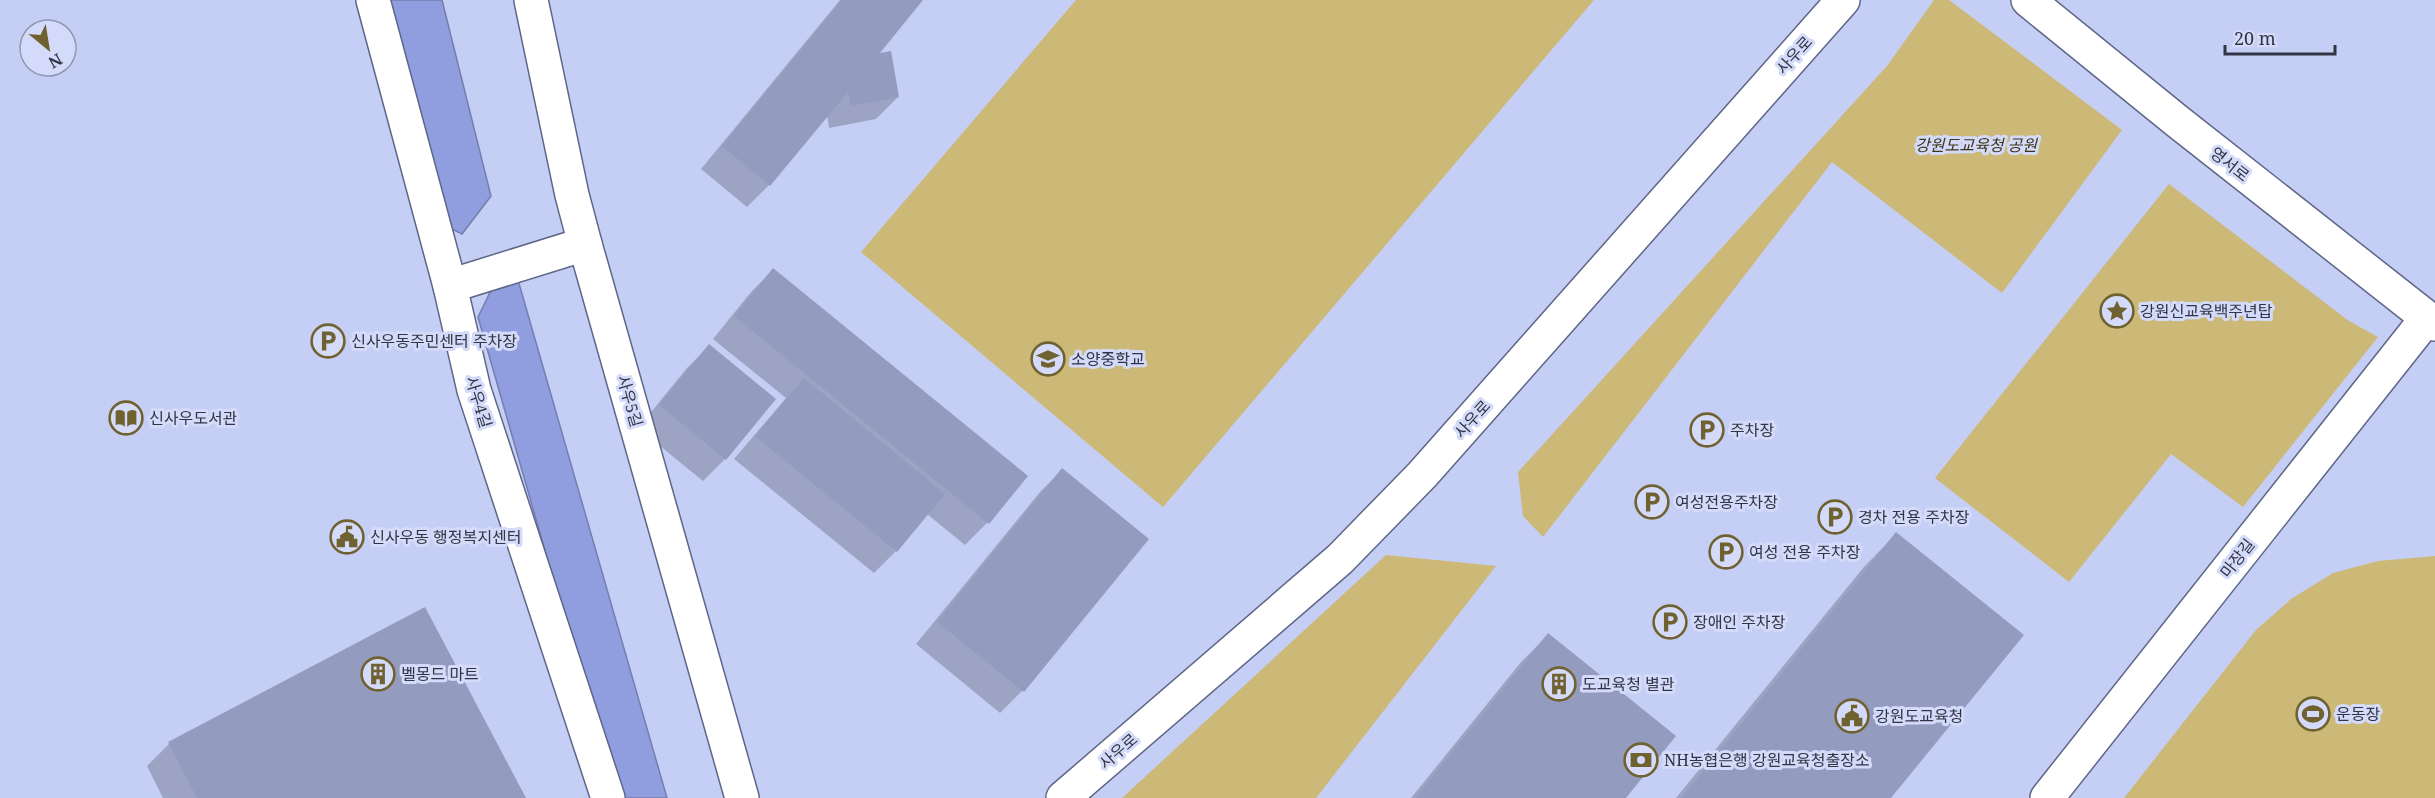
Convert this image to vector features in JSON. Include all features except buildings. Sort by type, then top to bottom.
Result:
[{"type":"street","name":"사우4길","points":[[373,0],[450,286],[474,390],[608,798]]},
{"type":"street","name":"사우5길","points":[[531,0],[572,195],[742,798]]},
{"type":"street","name":"사우로","points":[[1063,798],[1348,551],[1430,466],[1843,0]]},
{"type":"street","name":"영서로","points":[[2028,0],[2176,122],[2431,321]]},
{"type":"street","points":[[450,286],[585,244]]},
{"type":"street","name":"마장길","points":[[2047,798],[2431,321]]},
{"type":"green space","points":[[1076,0],[1594,0],[1163,507],[861,252]]},
{"type":"green space","name":"강원도교육청 공원","points":[[1934,0],[1949,0],[2122,130],[2002,293],[1832,162],[1543,537],[1523,516],[1518,472],[1887,66]]},
{"type":"green space","points":[[2169,184],[2349,321],[2378,337],[2243,507],[2171,454],[2069,582],[1935,478]]},
{"type":"green space","points":[[1386,555],[1496,566],[1316,798],[1122,798]]},
{"type":"green space","name":"운동장","points":[[2435,556],[2435,798],[2124,798],[2256,630],[2291,599],[2333,573],[2378,561]]},
{"type":"water","points":[[386,0],[442,0],[491,196],[462,234],[442,224]]},
{"type":"water","points":[[516,273],[667,798],[616,798],[478,317],[496,280]]},
{"type":"place","name":"강원신교육백주년탑","points":[[2117,311]]},
{"type":"place","name":"신사우동주민센터 주차장","points":[[328,341]]},
{"type":"place","name":"소양중학교","points":[[1048,359]]},
{"type":"place","name":"신사우도서관","points":[[126,418]]},
{"type":"place","name":"주차장","points":[[1707,430]]},
{"type":"place","name":"여성전용주차장","points":[[1652,502]]},
{"type":"place","name":"경차 전용 주차장","points":[[1835,517]]},
{"type":"place","name":"신사우동 행정복지센터","points":[[347,537]]},
{"type":"place","name":"여성 전용 주차장","points":[[1726,552]]},
{"type":"place","name":"장애인 주차장","points":[[1670,622]]},
{"type":"place","name":"벨몽드 마트","points":[[378,674]]},
{"type":"place","name":"도교육청 별관","points":[[1559,684]]},
{"type":"place","name":"운동장","points":[[2313,714]]},
{"type":"place","name":"강원도교육청","points":[[1852,716]]},
{"type":"place","name":"NH농협은행 강원교육청출장소","points":[[1641,760]]}]
